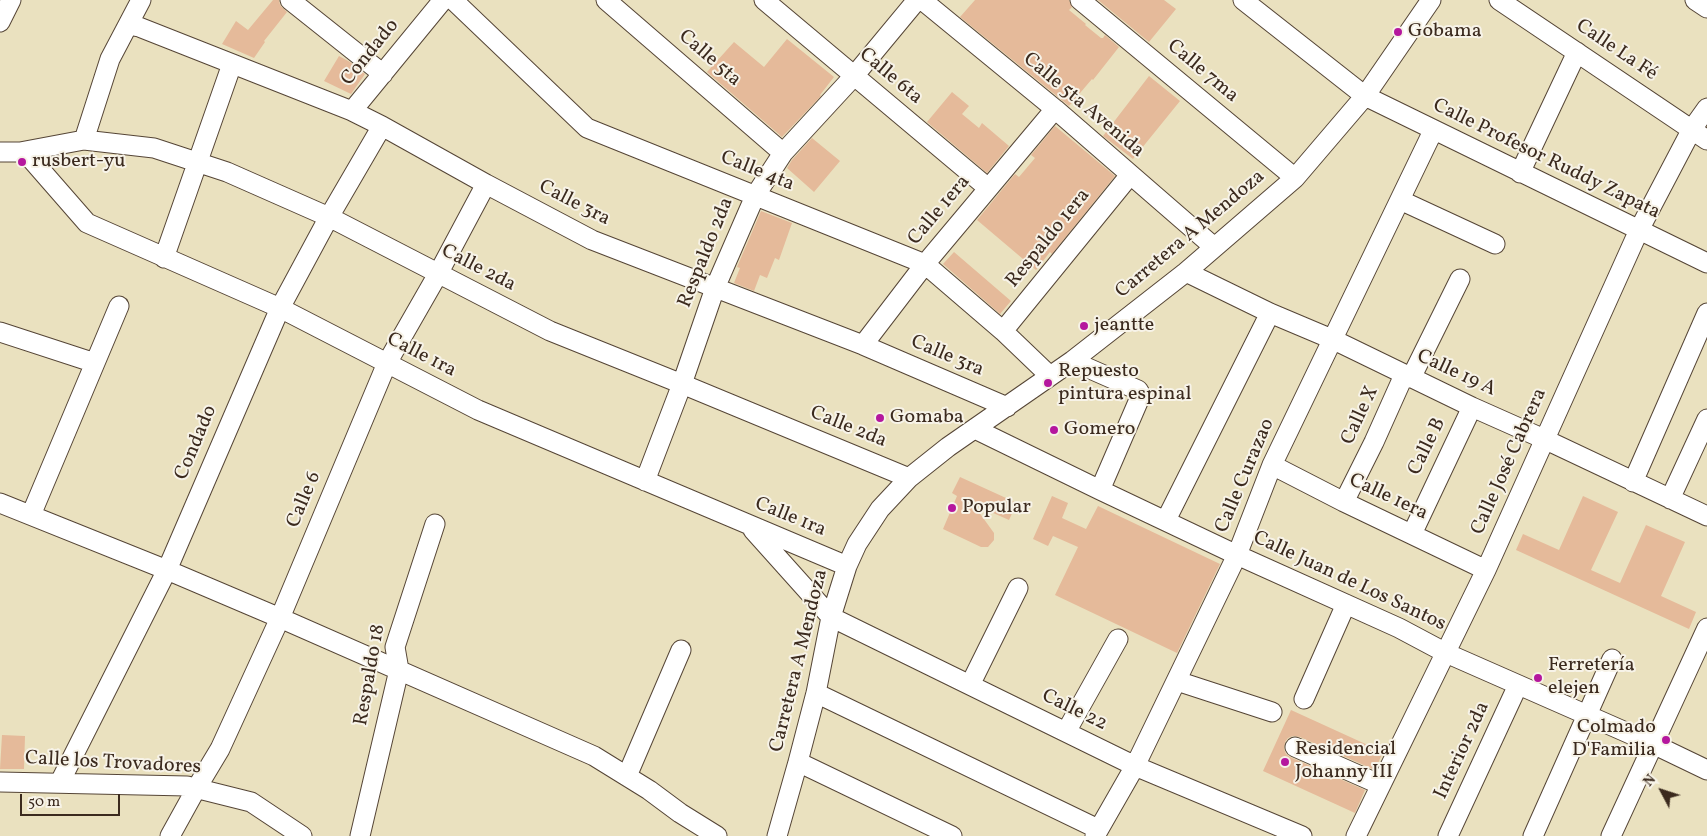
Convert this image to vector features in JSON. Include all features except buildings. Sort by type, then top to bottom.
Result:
[{"type":"street","points":[[0,22],[11,0]]},
{"type":"street","points":[[84,140],[110,59],[141,0]]},
{"type":"street","points":[[290,0],[383,74]]},
{"type":"street","name":"Condado","points":[[352,111],[443,0]]},
{"type":"street","name":"Calle 4ta","points":[[454,0],[587,128],[925,264],[1004,331],[1050,376]]},
{"type":"street","name":"Calle 5ta","points":[[606,0],[784,153]]},
{"type":"street","name":"Calle 6ta","points":[[764,0],[988,188]]},
{"type":"street","name":"Respaldo 2da","points":[[645,481],[682,384],[715,288],[755,196],[784,153],[854,76],[917,0]]},
{"type":"street","name":"Calle 5ta Avenida","points":[[922,0],[1055,110],[1214,247]]},
{"type":"street","name":"Calle 7ma","points":[[1080,0],[1295,178]]},
{"type":"street","points":[[1243,0],[1267,7],[1366,96]]},
{"type":"street","name":"Carretera A Mendoza","points":[[777,836],[816,693],[831,617],[847,566],[857,544],[880,508],[909,478],[948,447],[1072,362],[1186,272],[1295,178],[1366,96],[1431,0]]},
{"type":"street","name":"Calle La Fé","points":[[1499,0],[1700,134]]},
{"type":"street","points":[[1695,0],[1707,8]]},
{"type":"street","name":"Calle 3ra","points":[[128,24],[352,111],[592,240],[863,345],[1007,407]]},
{"type":"street","points":[[1520,173],[1577,52]]},
{"type":"street","points":[[164,258],[232,64]]},
{"type":"street","name":"Calle Profesor Ruddy Zapata","points":[[1366,96],[1433,131],[1707,263]]},
{"type":"street","name":"Calle José Cabrera","points":[[1356,836],[1486,570],[1639,230],[1700,134],[1707,108]]},
{"type":"street","name":"Calle 1era","points":[[863,345],[925,264],[1055,110]]},
{"type":"street","name":"Condado","points":[[60,782],[167,570],[280,308],[329,217],[382,126]]},
{"type":"street","name":"Calle Curazao","points":[[1097,832],[1135,766],[1237,555],[1272,465],[1334,340],[1433,131]]},
{"type":"street","name":"Calle 2da","points":[[20,152],[84,140],[154,148],[227,172],[329,217],[550,331],[909,478]]},
{"type":"street","points":[[0,152],[20,152]]},
{"type":"street","name":"Calle 1ra","points":[[20,152],[32,160],[87,223],[280,308],[478,410],[847,566]]},
{"type":"street","name":"Respaldo 1era","points":[[1004,331],[1130,175]]},
{"type":"street","name":"Calle 6","points":[[170,836],[220,749],[280,618],[387,363],[438,274],[486,184]]},
{"type":"street","points":[[1400,200],[1496,244]]},
{"type":"street","name":"Calle 19 A","points":[[1186,272],[1270,313],[1334,340],[1472,408],[1544,439],[1707,516]]},
{"type":"street","name":"Calle X","points":[[1344,502],[1407,377],[1460,278]]},
{"type":"street","points":[[31,515],[119,306]]},
{"type":"street","points":[[1166,520],[1270,313]]},
{"type":"street","points":[[1633,482],[1707,313]]},
{"type":"street","points":[[0,332],[95,363]]},
{"type":"street","points":[[1072,362],[1138,390],[1141,395],[1100,490]]},
{"type":"street","name":"Calle B","points":[[1412,534],[1472,408]]},
{"type":"street","points":[[1670,499],[1707,419]]},
{"type":"street","name":"Calle Juan de Los Santos","points":[[975,429],[1237,555],[1707,770]]},
{"type":"street","name":"Calle 1era","points":[[1272,465],[1344,502],[1486,570]]},
{"type":"street","points":[[0,503],[280,618],[594,756],[649,790],[680,814],[717,836]]},
{"type":"street","name":"Respaldo 18","points":[[360,836],[399,670],[395,647],[435,524]]},
{"type":"street","points":[[750,526],[831,617]]},
{"type":"street","points":[[970,685],[1018,588]]},
{"type":"street","points":[[1304,699],[1346,604]]},
{"type":"street","name":"Calle 22","points":[[831,617],[1135,766],[1295,835]]},
{"type":"street","points":[[1611,836],[1707,628]]},
{"type":"street","points":[[1066,732],[1118,639]]},
{"type":"street","points":[[627,776],[681,650]]},
{"type":"street","points":[[1533,836],[1612,659]]},
{"type":"street","points":[[1176,681],[1272,712]]},
{"type":"street","name":"Interior 2da","points":[[1448,836],[1518,684]]},
{"type":"street","points":[[816,693],[1097,832]]},
{"type":"street","points":[[1295,747],[1381,785]]},
{"type":"street","points":[[798,762],[952,836]]},
{"type":"street","name":"Calle los Trovadores","points":[[0,782],[187,786],[251,802],[302,836]]},
{"type":"place","name":"Gobama","points":[[1398,32]]},
{"type":"place","name":"rusbert-yu","points":[[22,162]]},
{"type":"place","name":"jeantte","points":[[1084,326]]},
{"type":"place","name":"Repuesto pintura espinal","points":[[1048,383]]},
{"type":"place","name":"Gomaba","points":[[880,418]]},
{"type":"place","name":"Gomero","points":[[1054,430]]},
{"type":"place","name":"Popular","points":[[952,508]]},
{"type":"place","name":"Ferretería elejen","points":[[1538,678]]},
{"type":"place","name":"Colmado D'Familia","points":[[1666,740]]},
{"type":"place","name":"Residencial Johanny III","points":[[1285,762]]}]
